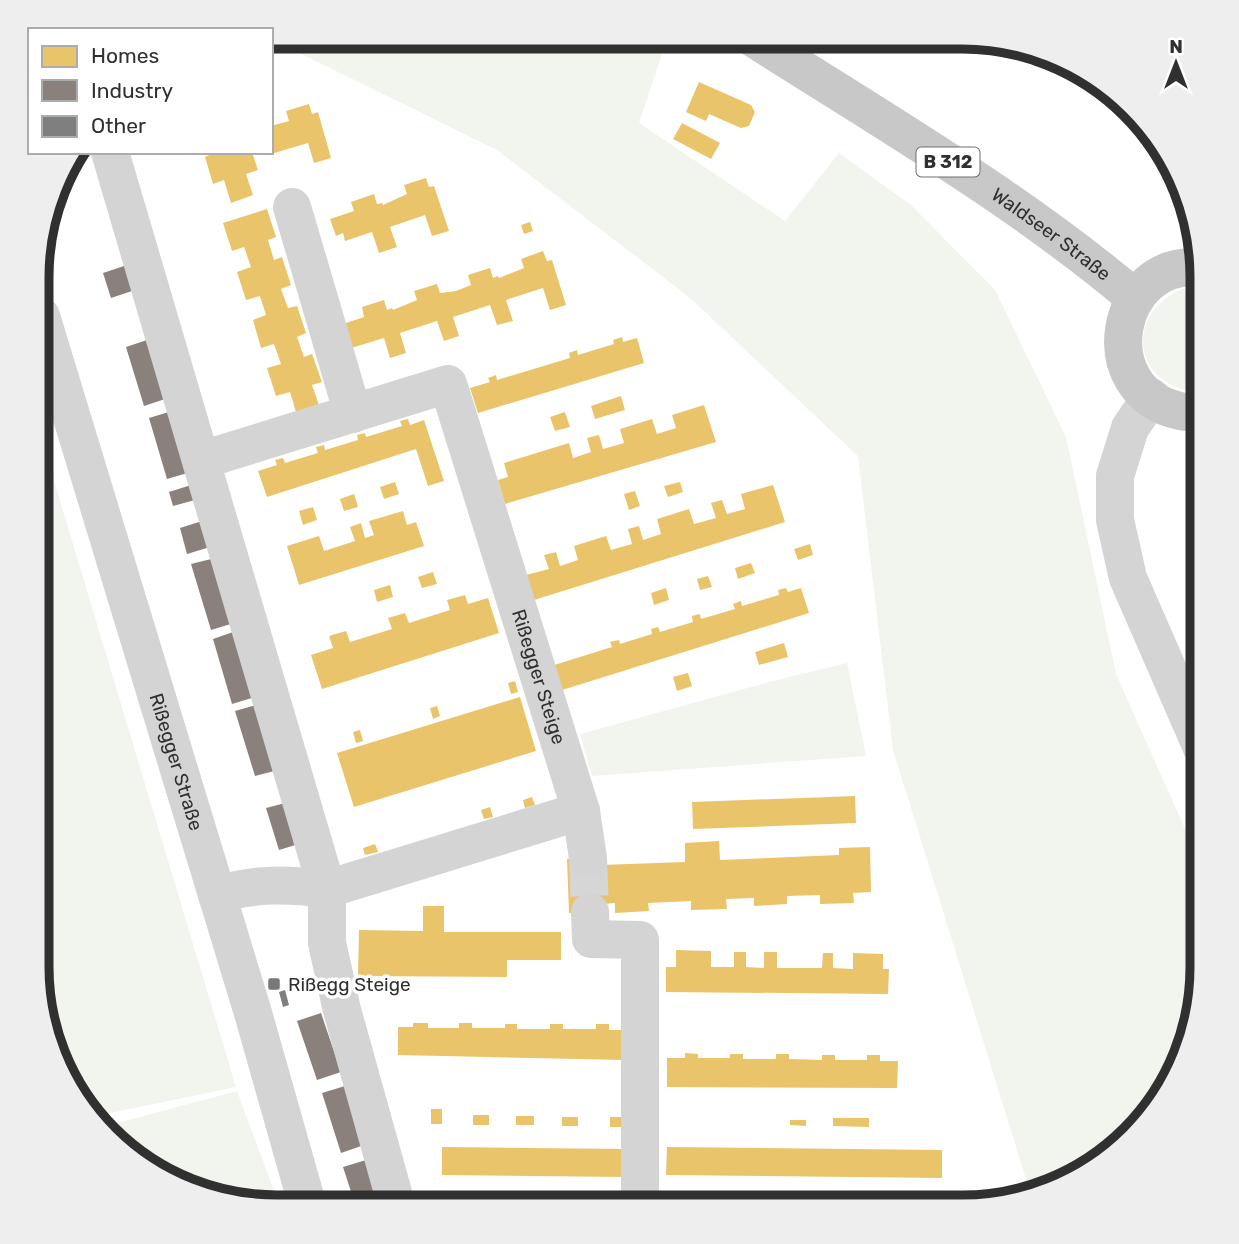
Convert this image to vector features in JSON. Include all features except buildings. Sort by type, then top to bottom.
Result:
[{"type":"main road","name":"Waldseer Straße","points":[[769,49],[971,177],[1110,276],[1135,298]]},
{"type":"main road","points":[[1190,269],[1174,270],[1153,281],[1135,298],[1125,319],[1122,343],[1127,366],[1139,387],[1157,402],[1180,411],[1190,411]]},
{"type":"street","points":[[111,154],[327,889],[327,943],[342,1010],[394,1195]]},
{"type":"street","points":[[292,207],[353,414]]},
{"type":"street","name":"Rißegger Straße","points":[[49,342],[217,895],[304,1195]]},
{"type":"street","name":"Rißegger Steige","points":[[202,460],[448,384],[580,811]]},
{"type":"street","points":[[1151,397],[1130,428],[1115,476],[1115,520],[1128,578],[1190,720]]},
{"type":"street","points":[[217,895],[235,889],[269,884],[327,889],[580,811],[588,858]]},
{"type":"street","points":[[590,912],[591,939],[640,940],[640,1195]]},
{"type":"shaded area","points":[[291,49],[663,49],[639,123],[785,221],[839,153],[911,205],[995,290],[1066,437],[1116,674],[1190,838],[1190,982],[1186,1011],[1173,1054],[1152,1094],[1133,1117],[1101,1148],[1076,1164],[1049,1178],[1025,1186],[1026,1179],[893,750],[858,456],[689,297],[497,150]]},
{"type":"shaded area","points":[[1182,289],[1190,289],[1190,390],[1178,388],[1161,378],[1149,365],[1144,349],[1144,332],[1150,316],[1163,301]]},
{"type":"shaded area","points":[[49,464],[236,1087],[104,1114],[87,1094],[61,1040],[49,982]]},
{"type":"shaded area","points":[[847,663],[866,756],[592,776],[580,734]]},
{"type":"shaded area","points":[[237,1091],[276,1195],[233,1191],[190,1178],[138,1148],[113,1124]]},
{"type":"tunnel","points":[[588,858],[590,912]]},
{"type":"place","name":"Rißegg Steige","points":[[274,984]]}]
